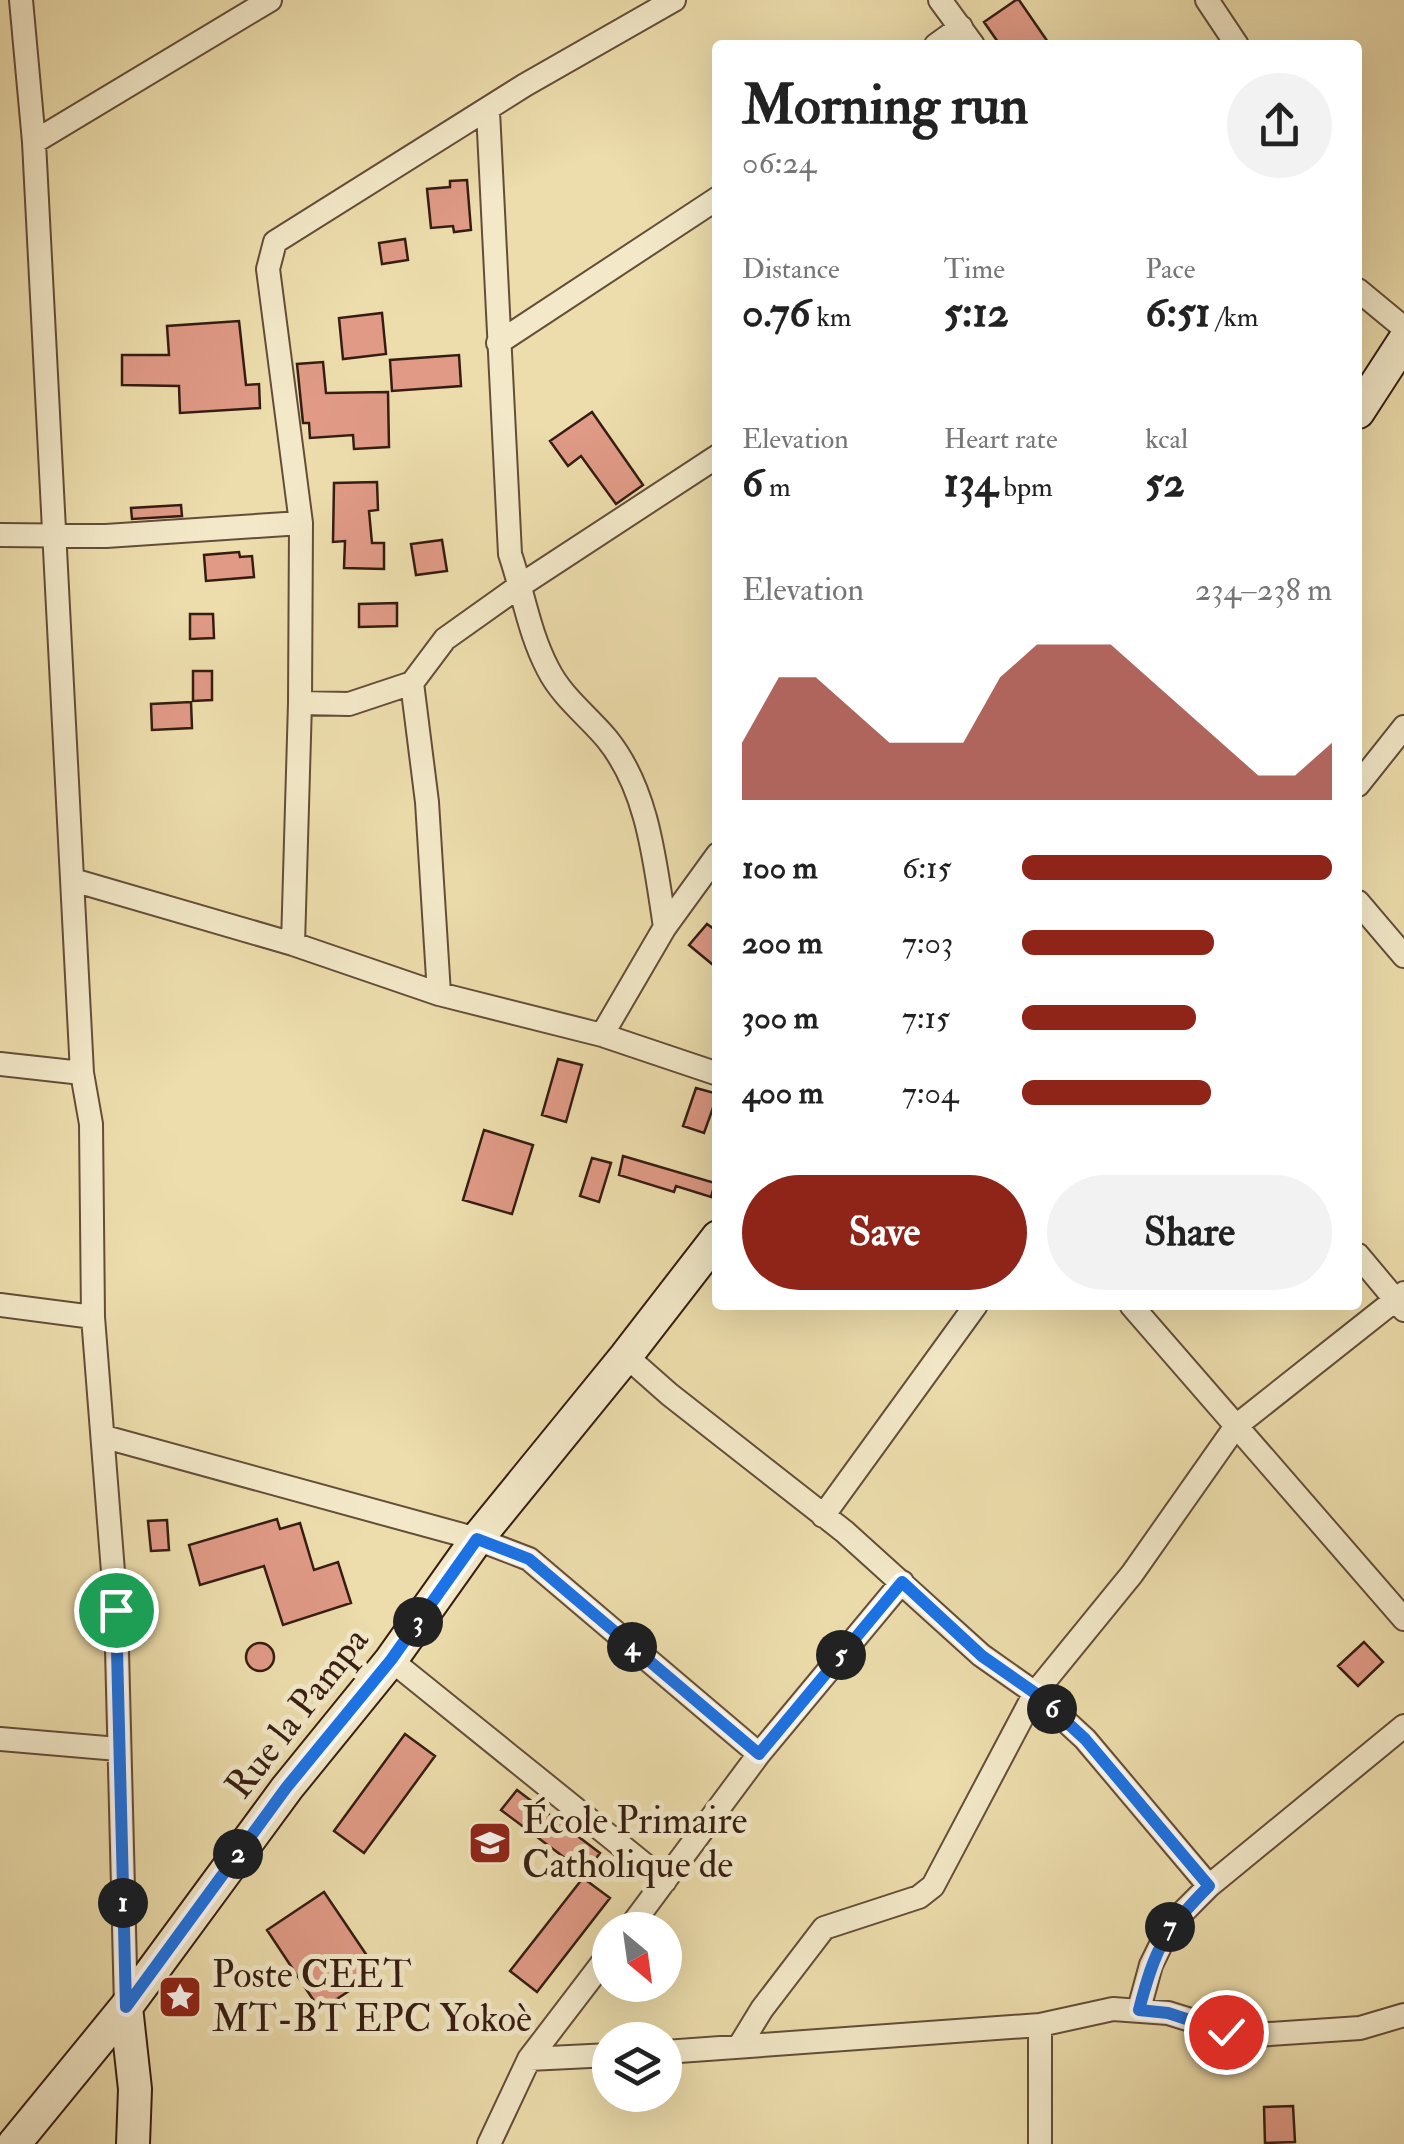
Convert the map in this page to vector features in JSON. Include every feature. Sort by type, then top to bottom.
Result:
[{"type":"street","points":[[22,0],[34,142],[82,1073],[91,1124],[93,1317],[116,1610],[126,2007],[134,2089],[134,2144]]},
{"type":"street","points":[[34,142],[244,9],[270,0]]},
{"type":"street","points":[[294,944],[300,524],[268,269],[276,242],[525,85],[674,0]]},
{"type":"street","points":[[940,0],[967,36]]},
{"type":"street","points":[[1206,0],[1234,40]]},
{"type":"street","points":[[488,111],[510,554],[528,621],[549,672],[608,741],[634,782],[654,853],[665,927]]},
{"type":"street","points":[[498,343],[712,202]]},
{"type":"street","points":[[1362,293],[1404,328]]},
{"type":"street","points":[[1362,406],[1404,341]]},
{"type":"street","points":[[300,703],[349,704],[412,684],[446,640],[520,585],[712,460]]},
{"type":"street","points":[[0,536],[106,536],[300,524]]},
{"type":"street","points":[[412,684],[427,802],[439,994]]},
{"type":"street","points":[[1362,779],[1404,727]]},
{"type":"street","points":[[602,1035],[665,927],[712,862]]},
{"type":"street","points":[[74,880],[294,944],[439,994],[602,1035],[712,1072]]},
{"type":"street","points":[[1362,907],[1404,956]]},
{"type":"street","points":[[0,1064],[82,1073]]},
{"type":"street","name":"Rue la Pampa","points":[[14,2144],[126,2007],[286,1788],[391,1660],[477,1539],[712,1245]]},
{"type":"street","points":[[740,2046],[762,2009],[824,1928],[919,1896],[934,1886],[1035,1693],[1132,1574],[1236,1426],[1401,1301],[1362,1259]]},
{"type":"street","points":[[0,1305],[93,1317]]},
{"type":"street","points":[[823,1516],[972,1310]]},
{"type":"street","points":[[1135,1310],[1404,1619]]},
{"type":"street","points":[[626,1356],[902,1582],[982,1656],[1035,1693],[1085,1739],[1209,1886]]},
{"type":"street","points":[[105,1437],[477,1539],[529,1559],[759,1754]]},
{"type":"street","points":[[642,1912],[759,1754],[902,1582]]},
{"type":"street","points":[[391,1660],[666,1881]]},
{"type":"street","points":[[1139,2010],[1151,1965],[1171,1924],[1209,1886],[1404,1726]]},
{"type":"street","points":[[0,1739],[118,1749]]},
{"type":"street","points":[[490,2144],[529,2060],[592,1977]]},
{"type":"street","points":[[682,2051],[1040,2024],[1113,2009],[1168,2013],[1226,2032],[1255,2035],[1360,2028],[1404,2015]]},
{"type":"street","points":[[1040,2024],[1040,2144]]},
{"type":"street","points":[[529,2060],[592,2056]]},
{"type":"building","points":[[1019,0],[1047,40],[997,40],[984,22]]},
{"type":"building","points":[[467,180],[471,230],[454,232],[453,226],[431,228],[427,189],[450,187],[450,181]]},
{"type":"building","points":[[405,239],[408,260],[382,264],[379,243]]},
{"type":"building","points":[[382,313],[386,354],[343,359],[339,318]]},
{"type":"building","points":[[239,321],[246,385],[259,384],[260,408],[180,413],[179,386],[122,385],[122,355],[169,355],[167,326]]},
{"type":"building","points":[[459,355],[461,386],[392,391],[390,360]]},
{"type":"building","points":[[323,362],[326,393],[388,392],[389,447],[354,449],[353,435],[310,438],[309,423],[303,423],[297,364]]},
{"type":"building","points":[[592,412],[643,485],[616,504],[581,456],[568,466],[550,441]]},
{"type":"building","points":[[377,482],[378,510],[369,511],[372,543],[384,543],[384,569],[344,568],[345,541],[333,542],[334,483]]},
{"type":"building","points":[[181,505],[182,516],[132,519],[131,508]]},
{"type":"building","points":[[442,540],[447,571],[416,575],[411,544]]},
{"type":"building","points":[[239,552],[240,557],[252,556],[254,577],[206,581],[204,555]]},
{"type":"building","points":[[397,603],[397,626],[359,627],[359,604]]},
{"type":"building","points":[[190,614],[213,614],[214,638],[190,639]]},
{"type":"building","points":[[193,671],[212,671],[212,700],[193,701]]},
{"type":"building","points":[[191,702],[192,728],[152,730],[151,704]]},
{"type":"building","points":[[707,924],[712,928],[712,964],[689,945]]},
{"type":"building","points":[[558,1059],[582,1065],[566,1122],[542,1115]]},
{"type":"building","points":[[696,1088],[712,1092],[712,1111],[704,1133],[683,1126]]},
{"type":"building","points":[[484,1130],[533,1145],[512,1214],[463,1200]]},
{"type":"building","points":[[623,1156],[712,1182],[712,1194],[711,1197],[676,1186],[674,1192],[619,1175]]},
{"type":"building","points":[[592,1158],[611,1163],[599,1202],[580,1196]]},
{"type":"building","points":[[277,1519],[280,1529],[300,1523],[314,1570],[338,1562],[351,1603],[283,1625],[264,1566],[200,1585],[189,1545]]},
{"type":"building","points":[[167,1520],[169,1550],[151,1551],[148,1521]]},
{"type":"building","points":[[1364,1642],[1383,1662],[1358,1686],[1338,1666]]},
{"type":"building","points":[[260,1643],[270,1647],[274,1657],[270,1667],[260,1671],[250,1667],[246,1657],[250,1647]]},
{"type":"building","points":[[405,1734],[435,1756],[364,1853],[334,1831]]},
{"type":"building","points":[[517,1790],[600,1853],[585,1873],[501,1810]]},
{"type":"building","points":[[583,1878],[610,1898],[599,1912],[592,1912],[592,1921],[537,1992],[510,1971]]},
{"type":"building","points":[[324,1892],[378,1972],[320,2010],[267,1930]]},
{"type":"building","points":[[1293,2106],[1295,2142],[1265,2143],[1264,2107]]},
{"type":"place","name":"École Primaire Catholique de","points":[[490,1843]]},
{"type":"place","name":"Poste CEET MT-BT EPC Yokoè","points":[[180,1997]]},
{"type":"route","points":[[116,1610],[126,2007],[286,1788],[391,1660],[477,1539],[529,1559],[759,1754],[902,1582],[982,1656],[1035,1693],[1085,1739],[1209,1886],[1171,1924],[1151,1965],[1139,2010],[1168,2013],[1226,2032]]}]
